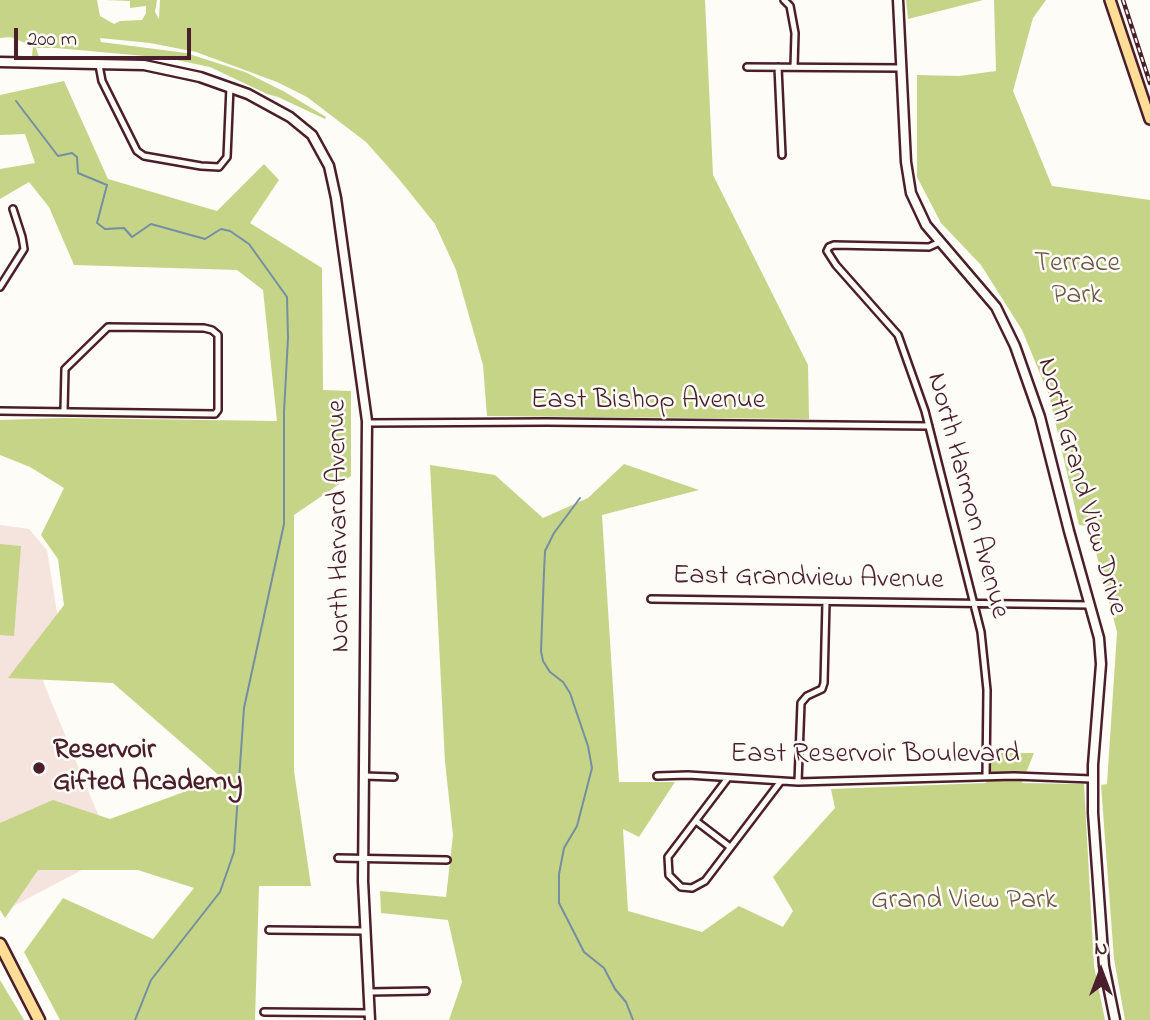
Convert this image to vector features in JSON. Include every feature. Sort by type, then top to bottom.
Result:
[{"type":"highway","points":[[0,944],[39,1020]]},
{"type":"main road","points":[[1110,0],[1150,118]]},
{"type":"street","points":[[784,0],[790,6],[795,33],[794,67]]},
{"type":"street","name":"North Grand View Drive","points":[[898,0],[910,189],[921,218],[996,307],[1015,346],[1040,417],[1099,638],[1101,657],[1092,779],[1103,962],[1115,1020]]},
{"type":"street","name":"North Harvard Avenue","points":[[0,62],[157,67],[193,75],[230,87],[298,123],[313,137],[329,166],[336,198],[368,423],[363,860],[370,1017]]},
{"type":"street","points":[[99,65],[102,81],[137,151],[147,156],[201,166],[219,167],[227,158],[230,87]]},
{"type":"street","points":[[747,67],[902,68]]},
{"type":"street","points":[[778,67],[782,156]]},
{"type":"street","points":[[0,287],[24,247],[13,209]]},
{"type":"street","name":"North Harmon Avenue","points":[[940,242],[929,247],[828,247],[836,265],[898,335],[929,426],[975,603],[987,690],[986,777]]},
{"type":"street","points":[[0,411],[215,414],[218,410],[219,337],[215,332],[204,328],[118,326],[104,329],[67,365],[64,376],[64,411]]},
{"type":"street","name":"East Bishop Avenue","points":[[368,423],[929,426]]},
{"type":"street","name":"East Grandview Avenue","points":[[651,599],[1090,605]]},
{"type":"street","points":[[799,782],[801,703],[805,697],[822,689],[824,685],[826,602]]},
{"type":"street","name":"East Reservoir Boulevard","points":[[657,776],[688,775],[799,782],[986,777],[1092,779]]},
{"type":"street","points":[[364,776],[394,777]]},
{"type":"street","points":[[728,778],[668,857],[668,872],[674,882],[686,888],[703,883],[781,781]]},
{"type":"street","points":[[696,821],[730,847]]},
{"type":"street","points":[[338,858],[447,860]]},
{"type":"street","points":[[269,930],[366,931]]},
{"type":"street","points":[[369,992],[426,991]]},
{"type":"street","points":[[264,1012],[370,1017]]},
{"type":"shaded area","name":"Reservoir Gifted Academy","points":[[0,525],[29,529],[47,550],[59,625],[37,651],[44,684],[114,853],[4,911],[0,905]]},
{"type":"green space","points":[[0,0],[97,0],[100,16],[114,24],[120,21],[142,20],[146,6],[130,8],[130,1],[105,0],[157,0],[155,12],[159,19],[160,0],[705,0],[713,175],[808,365],[809,419],[487,416],[483,365],[456,270],[435,224],[366,142],[307,97],[277,82],[196,52],[150,43],[100,38],[101,42],[186,53],[245,72],[285,92],[326,117],[325,119],[210,67],[167,58],[56,48],[36,48],[39,57],[32,56],[33,46],[10,37],[0,38]]},
{"type":"green space","points":[[906,0],[983,0],[908,19]]},
{"type":"green space","name":"Terrace Park","points":[[994,0],[1046,0],[1033,18],[1013,91],[1052,186],[1150,200],[1150,1020],[1125,1020],[1114,959],[1101,785],[1107,784],[1117,632],[1089,526],[1079,525],[1049,395],[1022,330],[981,265],[941,223],[917,177],[917,75],[959,76],[996,71]]},
{"type":"green space","points":[[64,81],[108,179],[217,211],[264,164],[279,180],[250,223],[322,268],[323,390],[351,391],[351,476],[294,515],[294,771],[311,886],[259,886],[255,1020],[60,1020],[24,952],[63,898],[153,939],[194,888],[138,870],[38,870],[5,918],[0,910],[0,823],[53,800],[110,819],[222,778],[113,683],[8,678],[64,605],[58,559],[41,535],[64,488],[30,467],[0,455],[0,420],[62,418],[277,421],[263,290],[237,270],[74,265],[49,207],[29,182],[0,199],[0,169],[35,163],[25,134],[0,135],[0,95]]},
{"type":"green space","name":"Grand View Park","points":[[624,464],[699,490],[602,515],[619,782],[675,782],[639,837],[623,829],[628,911],[702,932],[739,906],[783,927],[793,911],[773,877],[835,808],[831,789],[986,783],[993,753],[1034,753],[1022,783],[1084,784],[1094,966],[1105,1020],[449,1020],[462,982],[448,920],[381,913],[380,891],[446,897],[453,835],[445,762],[430,465],[495,475],[543,518],[588,498]]},
{"type":"green space","points":[[0,544],[21,546],[14,636],[0,635]]},
{"type":"green space","points":[[0,980],[24,1020],[0,1020]]},
{"type":"waterway","points":[[16,101],[58,156],[72,153],[77,157],[78,173],[107,185],[97,223],[105,229],[124,228],[132,237],[151,224],[205,239],[221,229],[230,231],[249,244],[287,297],[284,524],[244,708],[234,852],[220,892],[151,980],[135,1020]]},
{"type":"waterway","points":[[580,498],[554,533],[545,551],[541,651],[543,661],[570,693],[588,746],[592,768],[577,826],[564,848],[559,874],[559,903],[584,952],[604,968],[615,989],[626,1002],[633,1020]]},
{"type":"railway","points":[[1123,0],[1150,83]]},
{"type":"place","name":"Reservoir Gifted Academy","points":[[39,768]]}]
